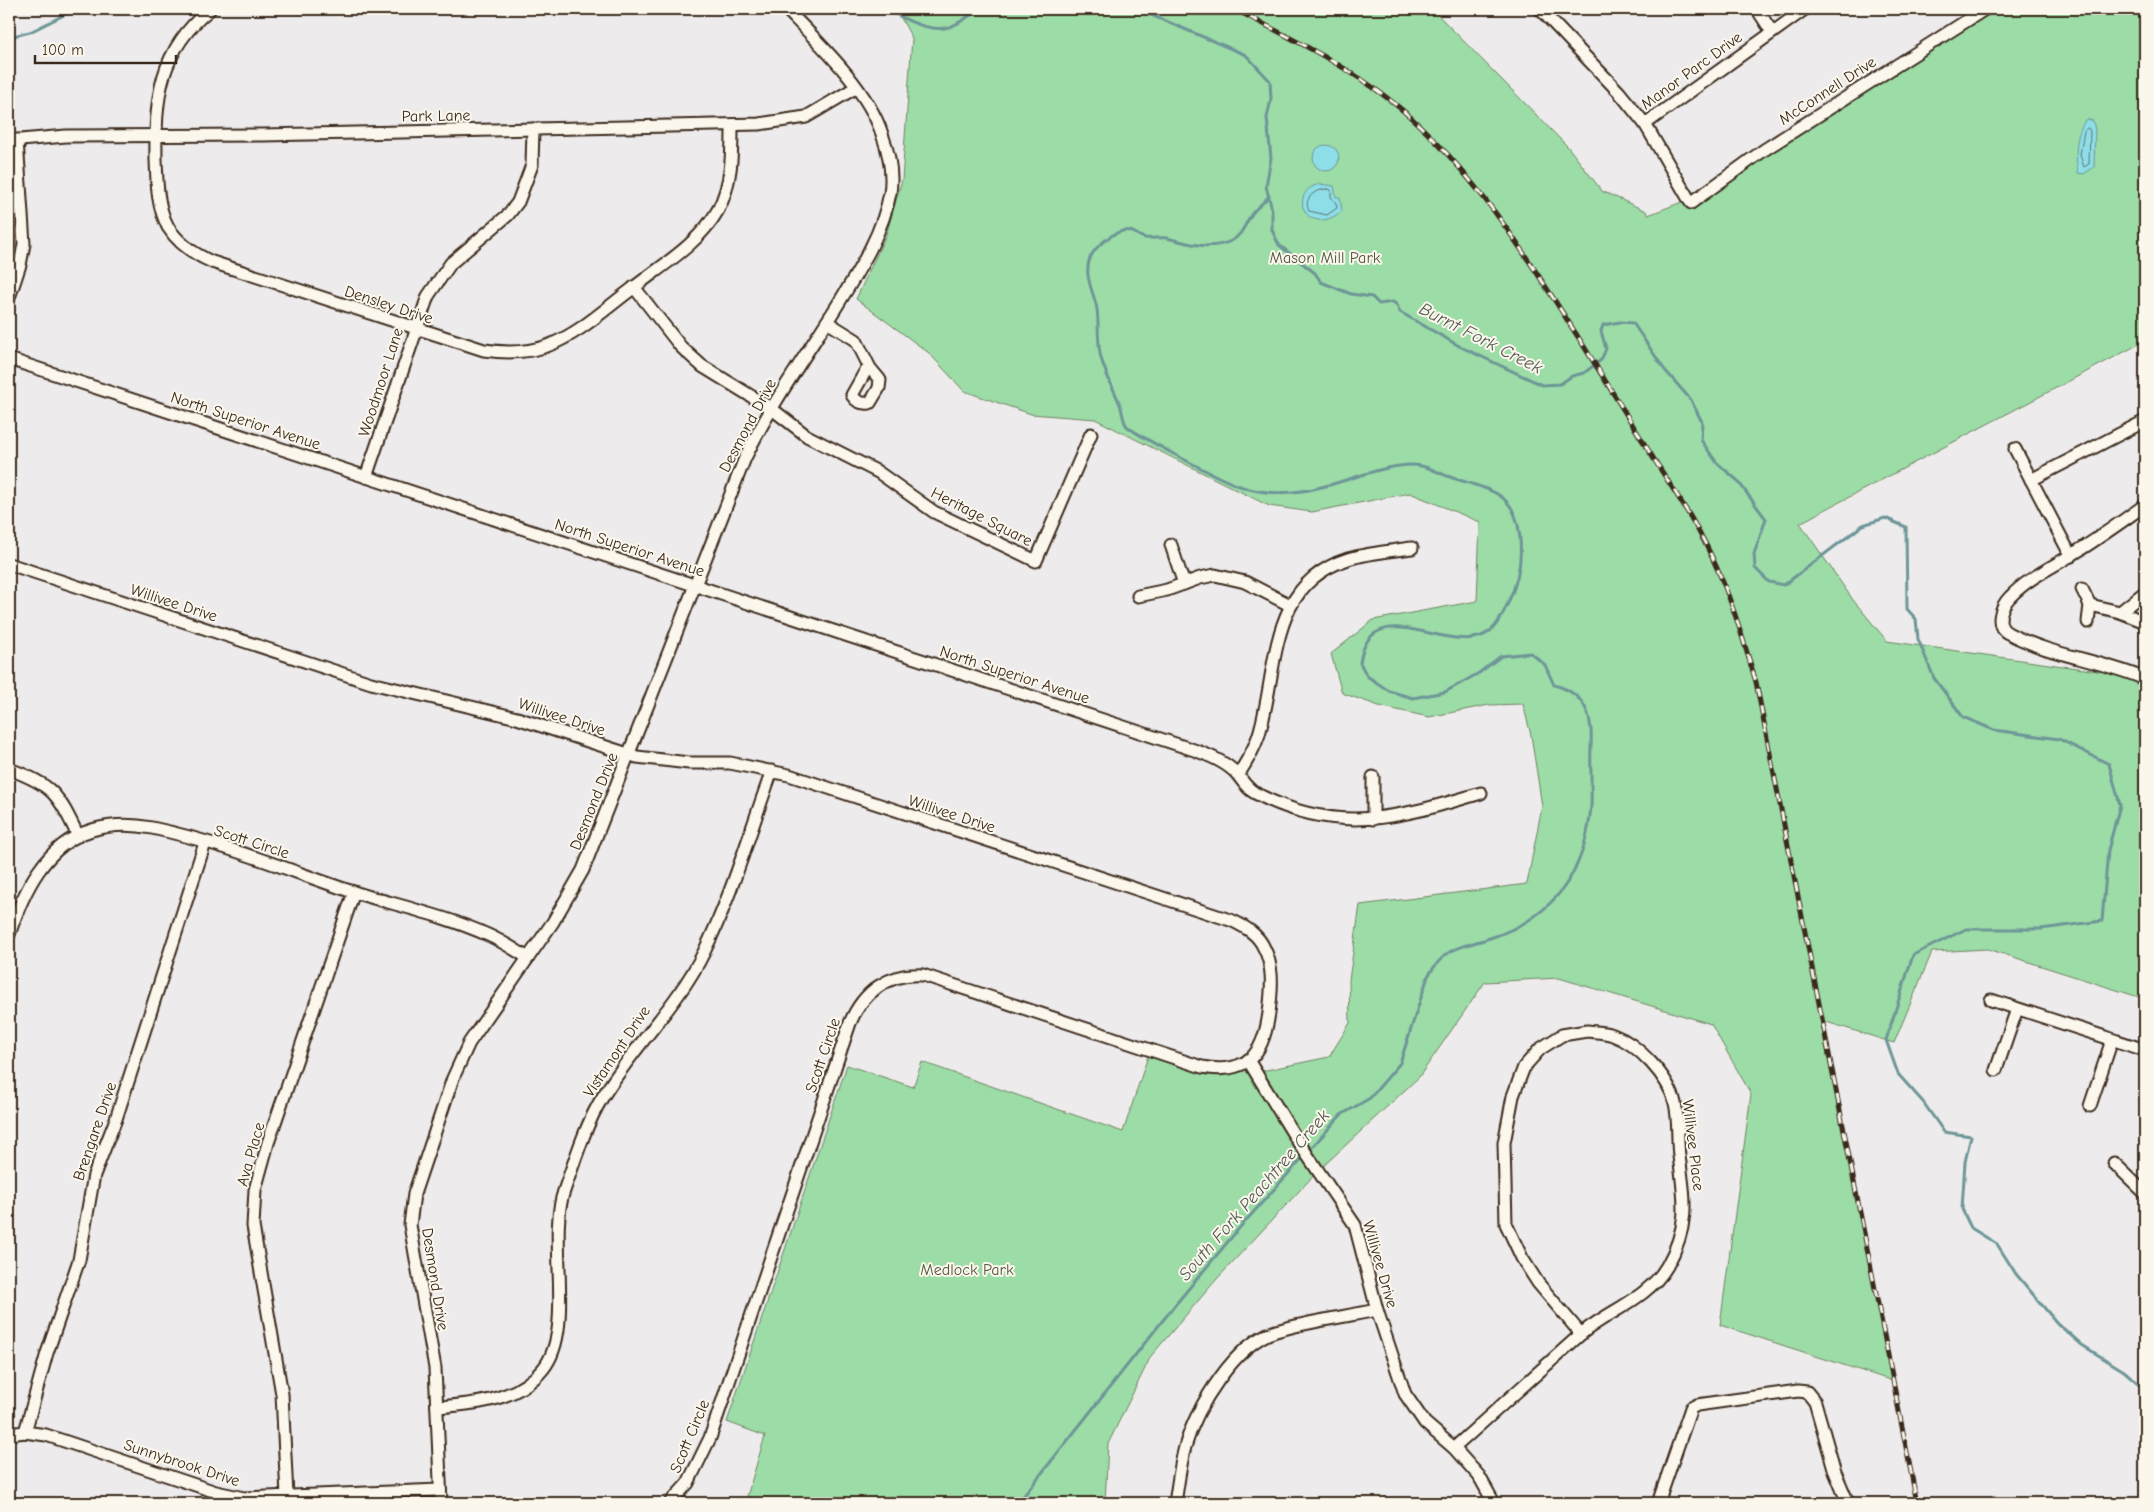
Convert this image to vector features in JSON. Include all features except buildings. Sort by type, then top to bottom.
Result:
[{"type":"street","name":"Densley Drive","points":[[210,9],[181,39],[165,69],[158,100],[156,136],[157,184],[164,218],[176,238],[194,252],[212,262],[484,350],[506,352],[534,350],[572,334],[691,242],[713,217],[724,197],[730,175],[732,125]]},
{"type":"street","name":"Desmond Drive","points":[[441,1503],[435,1368],[412,1240],[411,1218],[414,1194],[462,1057],[476,1032],[566,902],[584,870],[745,458],[772,409],[870,249],[884,218],[890,191],[889,160],[882,133],[875,117],[821,45],[786,9]]},
{"type":"street","points":[[1540,9],[1618,92],[1645,124]]},
{"type":"street","points":[[1757,9],[1772,32]]},
{"type":"street","name":"Manor Parc Drive","points":[[1645,124],[1805,9]]},
{"type":"street","name":"McConnell Drive","points":[[1645,124],[1691,203],[1764,150],[1985,9]]},
{"type":"street","name":"Park Lane","points":[[13,140],[66,136],[732,125],[780,122],[806,117],[855,88]]},
{"type":"street","name":"Woodmoor Lane","points":[[366,477],[415,329],[428,296],[455,259],[508,215],[518,202],[532,165],[533,129]]},
{"type":"street","points":[[9,298],[20,265],[24,244],[13,140]]},
{"type":"street","points":[[634,286],[691,356],[717,376],[772,409]]},
{"type":"street","points":[[827,322],[856,340],[870,368]]},
{"type":"street","name":"North Superior Avenue","points":[[9,360],[1197,751],[1220,762],[1238,775],[1241,782],[1252,792],[1298,811],[1335,819],[1373,819],[1418,812],[1481,793]]},
{"type":"street","name":"Heritage Square","points":[[772,409],[808,436],[878,472],[934,512],[1036,561],[1091,434]]},
{"type":"street","points":[[2031,480],[2145,421]]},
{"type":"street","points":[[2015,449],[2071,556]]},
{"type":"street","points":[[2145,504],[2071,556],[2023,584],[2008,599],[2001,614],[2000,625],[2006,632],[2037,645],[2145,679]]},
{"type":"street","points":[[1171,545],[1184,584]]},
{"type":"street","points":[[1238,775],[1253,750],[1261,728],[1277,640],[1290,605],[1310,581],[1338,563],[1360,556],[1412,548]]},
{"type":"street","name":"Willivee Drive","points":[[9,564],[371,683],[517,718],[629,755],[652,760],[730,763],[772,771],[1232,922],[1249,930],[1264,947],[1271,968],[1272,983],[1266,1036],[1258,1052],[1248,1060],[1293,1134],[1355,1225],[1377,1310],[1405,1394],[1425,1423],[1454,1448],[1479,1476],[1494,1503]]},
{"type":"street","points":[[1138,596],[1208,576],[1224,576],[1255,586],[1290,605]]},
{"type":"street","points":[[2082,589],[2090,605],[2088,622]]},
{"type":"street","points":[[2120,612],[2145,592]]},
{"type":"street","points":[[2090,605],[2120,612],[2145,622]]},
{"type":"street","points":[[9,769],[37,780],[52,790],[65,808],[78,836]]},
{"type":"street","name":"Vistamont Drive","points":[[437,1407],[490,1402],[526,1386],[544,1369],[552,1355],[559,1316],[559,1234],[562,1195],[582,1139],[601,1099],[704,953],[772,771]]},
{"type":"street","points":[[1372,777],[1373,819]]},
{"type":"street","name":"Scott Circle","points":[[9,935],[18,908],[38,872],[54,853],[90,830],[118,824],[152,828],[205,843],[482,933],[528,958]]},
{"type":"street","name":"Brengare Drive","points":[[25,1432],[47,1353],[79,1260],[94,1175],[116,1119],[205,843]]},
{"type":"street","name":"Ava Place","points":[[287,1496],[282,1394],[253,1226],[255,1190],[268,1143],[354,892]]},
{"type":"street","name":"Scott Circle","points":[[670,1503],[688,1482],[710,1438],[850,1023],[858,1005],[875,987],[898,977],[923,975],[1202,1067],[1223,1068],[1240,1065],[1248,1060]]},
{"type":"street","points":[[1991,1000],[2145,1050]]},
{"type":"street","points":[[1996,1070],[2017,1009]]},
{"type":"street","name":"Willivee Place","points":[[1454,1448],[1580,1334],[1600,1318],[1641,1295],[1666,1269],[1681,1239],[1685,1206],[1675,1102],[1659,1071],[1633,1045],[1612,1034],[1586,1031],[1562,1035],[1540,1049],[1524,1067],[1513,1096],[1504,1143],[1506,1224],[1522,1258],[1538,1283],[1580,1334]]},
{"type":"street","points":[[2090,1106],[2112,1040]]},
{"type":"street","points":[[2114,1163],[2145,1193]]},
{"type":"street","points":[[1175,1503],[1185,1446],[1201,1406],[1224,1371],[1247,1348],[1275,1331],[1377,1310]]},
{"type":"street","points":[[1658,1503],[1691,1408],[1697,1405],[1798,1391],[1807,1392],[1815,1402],[1835,1472],[1848,1503]]},
{"type":"street","name":"Sunnybrook Drive","points":[[9,1434],[25,1432],[46,1435],[230,1496],[244,1498],[440,1490]]},
{"type":"green space","name":"Mason Mill Park","points":[[896,9],[1432,9],[1568,147],[1602,191],[1646,211],[1648,215],[1695,197],[1995,9],[2145,9],[2145,341],[1800,523],[1853,600],[1887,641],[2126,675],[2145,683],[2145,999],[1988,949],[1932,952],[1894,1043],[1820,1020],[1893,1381],[1720,1325],[1751,1094],[1711,1024],[1559,978],[1485,982],[1419,1077],[1318,1171],[1257,1072],[1329,1057],[1350,1023],[1349,980],[1360,905],[1527,884],[1542,806],[1531,735],[1523,704],[1489,705],[1429,717],[1379,706],[1342,693],[1331,654],[1373,620],[1477,601],[1480,522],[1410,493],[1312,512],[1269,506],[1095,419],[1031,414],[964,391],[929,353],[856,299],[886,235],[902,180],[912,38]]},
{"type":"green space","name":"Medlock Park","points":[[1150,1050],[1212,1069],[1248,1060],[1316,1173],[1216,1280],[1151,1356],[1108,1444],[1105,1503],[745,1503],[765,1436],[727,1422],[847,1065],[913,1087],[922,1062],[1123,1132]]},
{"type":"water","points":[[2086,119],[2093,121],[2095,130],[2094,167],[2084,174],[2078,173],[2076,152],[2078,138]]},
{"type":"water","points":[[1326,145],[1335,149],[1339,158],[1335,167],[1326,171],[1317,167],[1313,158],[1317,149]]},
{"type":"water","points":[[1320,184],[1334,186],[1336,197],[1340,197],[1342,211],[1329,218],[1319,220],[1310,217],[1305,211],[1303,203],[1304,195],[1310,188]]},
{"type":"waterway","points":[[9,37],[30,32],[76,9]]},
{"type":"waterway","points":[[889,9],[919,25],[937,28],[952,26],[979,9]]},
{"type":"waterway","name":"Burnt Fork Creek","points":[[1137,9],[1246,55],[1270,81],[1271,99],[1267,118],[1271,158],[1266,186],[1272,210],[1272,230],[1279,245],[1315,273],[1321,282],[1351,294],[1372,297],[1379,304],[1393,302],[1397,305],[1400,312],[1461,347],[1542,385],[1560,384],[1572,376],[1584,373],[1601,360],[1606,349],[1601,331],[1603,325],[1620,322],[1633,323],[1664,369],[1691,400],[1702,422],[1701,440],[1717,463],[1737,480],[1766,519],[1754,554],[1755,568],[1769,582],[1784,585],[1863,525],[1885,518],[1906,527],[1907,609],[1916,619],[1918,639],[1934,678],[1963,717],[1994,730],[2059,739],[2109,764],[2120,805],[2108,850],[2102,921],[2041,929],[1966,929],[1913,955],[1886,1040],[1898,1074],[1923,1102],[1944,1132],[1971,1136],[1965,1162],[1962,1209],[1971,1228],[1997,1244],[2016,1274],[2057,1323],[2082,1345],[2124,1371],[2145,1389]]},
{"type":"waterway","name":"South Fork Peachtree Creek","points":[[1018,1503],[1175,1305],[1241,1226],[1341,1115],[1370,1098],[1400,1063],[1428,976],[1435,966],[1449,952],[1515,928],[1534,917],[1550,903],[1563,888],[1574,870],[1588,829],[1591,806],[1591,735],[1588,715],[1580,700],[1565,689],[1554,685],[1545,665],[1531,653],[1501,656],[1479,673],[1445,692],[1413,698],[1389,691],[1367,676],[1360,663],[1367,641],[1380,631],[1396,628],[1456,638],[1475,638],[1493,628],[1511,596],[1519,564],[1520,539],[1517,523],[1513,511],[1507,502],[1489,490],[1419,465],[1386,468],[1330,485],[1302,491],[1277,493],[1253,490],[1228,481],[1197,466],[1160,447],[1126,425],[1120,404],[1101,358],[1097,309],[1088,276],[1091,256],[1108,238],[1125,230],[1145,238],[1167,238],[1207,246],[1223,244],[1239,235],[1254,211],[1269,196]]},
{"type":"railway","points":[[1234,9],[1332,61],[1378,91],[1420,126],[1466,175],[1506,228],[1562,312],[1686,510],[1716,566],[1733,609],[1756,682],[1917,1503]]}]
